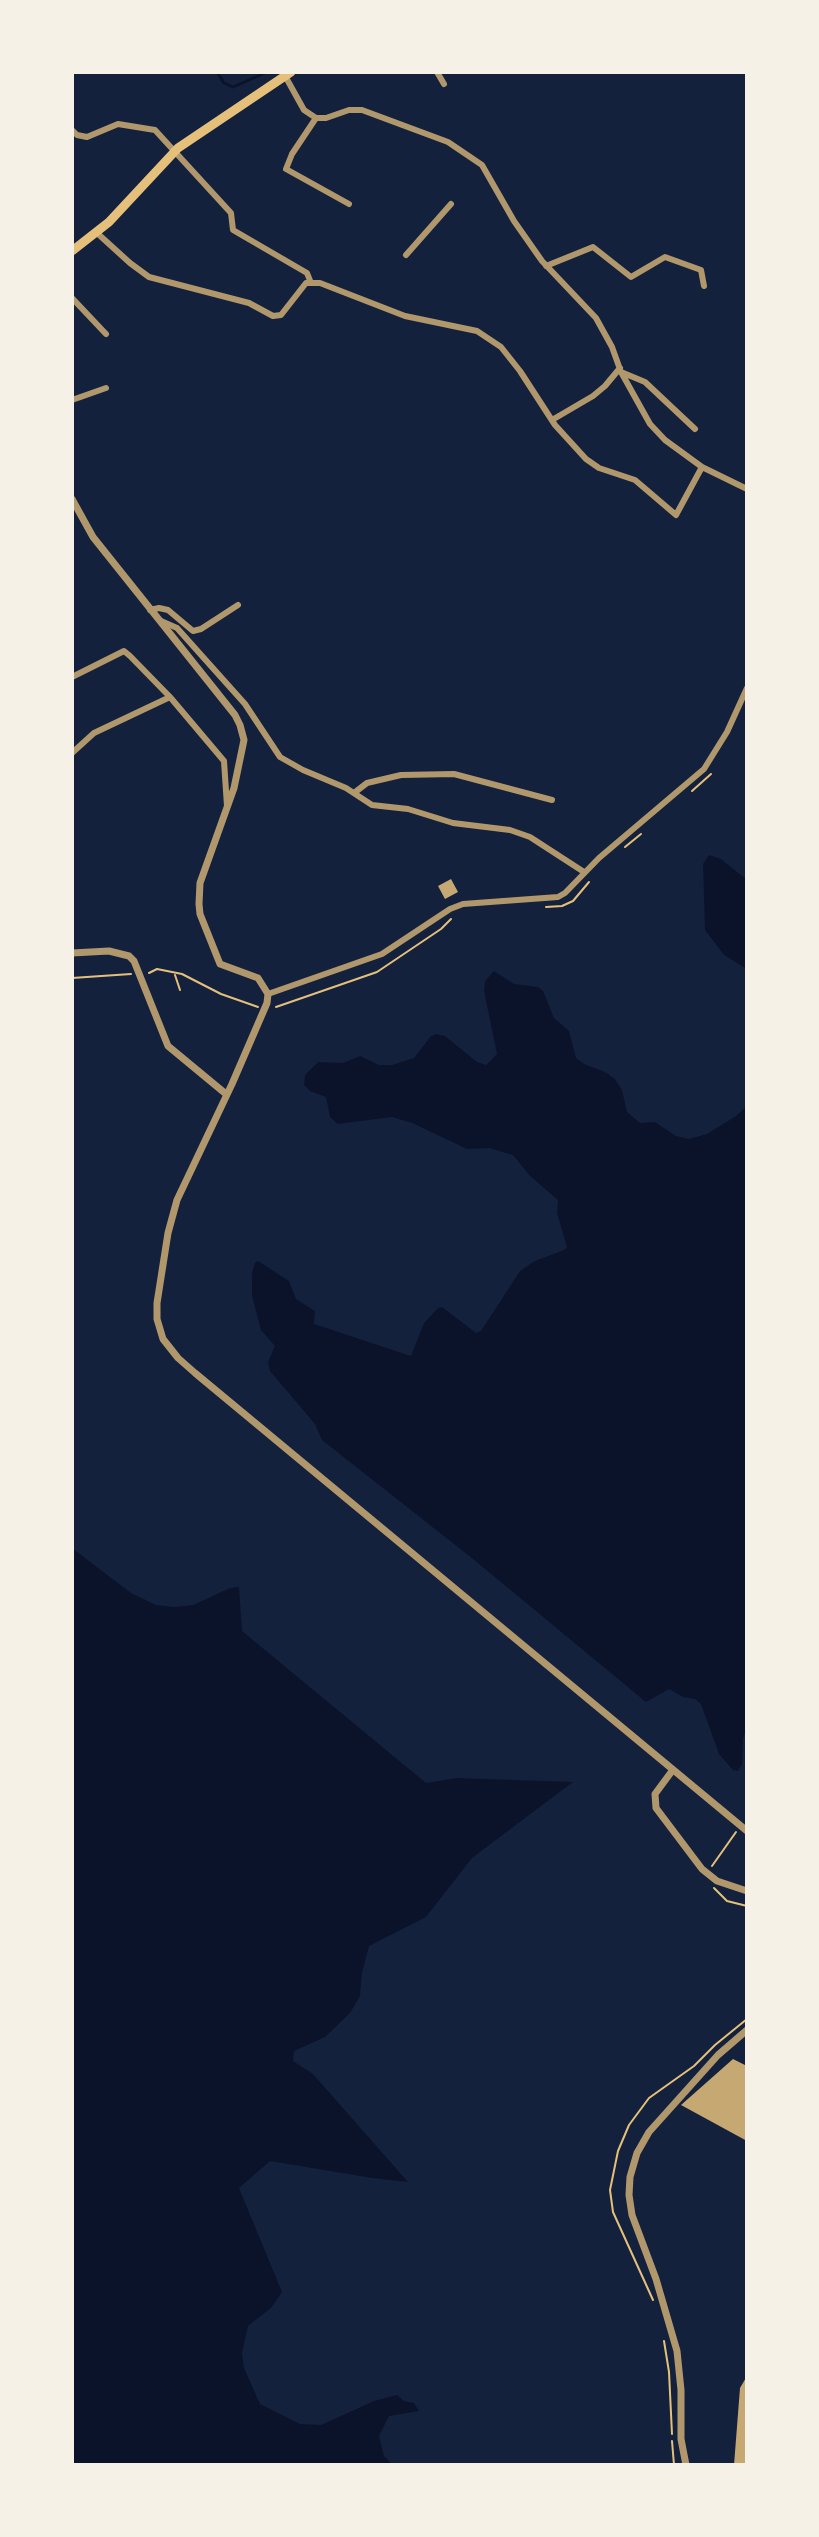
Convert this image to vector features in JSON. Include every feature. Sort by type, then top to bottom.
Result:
[{"type":"main road","points":[[72,251],[121,210],[174,151],[287,73]]},
{"type":"street","points":[[437,72],[444,84]]},
{"type":"street","points":[[287,73],[304,110],[316,118],[362,110],[448,142],[482,165],[514,221],[546,266],[596,318],[650,424],[665,440],[702,467],[747,489]]},
{"type":"street","points":[[316,118],[292,154],[286,169],[349,204]]},
{"type":"street","points":[[72,130],[77,135],[87,137],[118,124],[155,130],[231,213],[233,230],[307,273],[311,283]]},
{"type":"street","points":[[406,255],[451,204]]},
{"type":"street","points":[[97,233],[149,277],[240,300],[273,316],[281,315],[306,283],[320,283],[405,316],[477,331],[501,347],[552,420],[586,459],[599,468],[635,480],[676,515],[702,467]]},
{"type":"street","points":[[546,266],[593,247],[631,277],[665,257],[701,270],[704,286]]},
{"type":"street","points":[[72,298],[106,334]]},
{"type":"street","points":[[552,420],[593,396],[621,370]]},
{"type":"street","points":[[621,370],[652,388],[695,429]]},
{"type":"street","points":[[72,400],[106,388]]},
{"type":"street","points":[[72,499],[93,537],[240,725],[244,740],[234,788],[200,883],[200,914],[220,964],[258,978],[268,994],[267,1003],[182,1184],[168,1233],[157,1311],[160,1330],[168,1348],[743,1830]]},
{"type":"street","points":[[150,610],[168,610],[193,631],[238,605]]},
{"type":"street","points":[[158,620],[177,628],[209,663],[245,704],[280,757],[372,805],[408,809],[453,823],[520,833],[588,873]]},
{"type":"street","points":[[72,677],[124,651],[170,697],[224,761],[227,806]]},
{"type":"street","points":[[268,994],[382,954],[450,909],[463,904],[558,897],[565,893],[662,803],[704,769],[727,732],[747,688]]},
{"type":"street","points":[[72,753],[94,733],[170,697]]},
{"type":"street","points":[[354,793],[367,783],[392,777],[454,774],[552,800]]},
{"type":"street","points":[[72,953],[109,951],[129,956],[134,961],[168,1046],[226,1094]]},
{"type":"street","points":[[672,1771],[655,1794],[656,1808],[702,1869],[717,1881],[747,1891]]},
{"type":"street","points":[[686,2465],[681,2439],[677,2351],[665,2307],[632,2215],[630,2177],[637,2153],[649,2132],[718,2055],[747,2030]]},
{"type":"path","points":[[687,794],[711,775]]},
{"type":"path","points":[[624,848],[646,829]]},
{"type":"path","points":[[544,906],[562,906],[573,901],[585,888],[588,873]]},
{"type":"path","points":[[269,1008],[380,970],[441,929],[455,915]]},
{"type":"path","points":[[147,973],[157,969],[182,974],[221,994],[261,1007]]},
{"type":"path","points":[[72,978],[135,973]]},
{"type":"path","points":[[175,974],[180,990]]},
{"type":"path","points":[[711,1870],[717,1857],[743,1830]]},
{"type":"path","points":[[712,1884],[723,1898],[747,1906]]},
{"type":"path","points":[[654,2302],[613,2212],[610,2190],[618,2151],[629,2125],[649,2098],[694,2066],[747,2019]]},
{"type":"path","points":[[663,2335],[669,2372],[674,2465]]},
{"type":"water","points":[[709,855],[721,859],[747,880],[747,969],[724,955],[705,930],[703,864]]},
{"type":"water","points":[[494,971],[514,984],[538,987],[543,991],[554,1018],[569,1031],[576,1058],[615,1079],[622,1090],[627,1112],[640,1123],[655,1122],[676,1136],[689,1139],[707,1134],[747,1106],[747,1727],[742,1764],[738,1771],[733,1770],[719,1754],[701,1704],[669,1689],[646,1702],[473,1559],[322,1440],[315,1424],[270,1371],[268,1362],[275,1346],[261,1330],[252,1296],[252,1273],[258,1261],[289,1281],[296,1299],[315,1311],[314,1324],[411,1356],[424,1323],[438,1308],[442,1307],[476,1333],[481,1331],[520,1271],[567,1247],[557,1213],[558,1200],[530,1176],[513,1155],[489,1148],[467,1149],[392,1117],[338,1124],[330,1117],[326,1097],[304,1085],[305,1075],[318,1062],[343,1063],[360,1056],[379,1065],[392,1065],[414,1058],[436,1034],[445,1036],[477,1062],[486,1065],[497,1054],[484,991],[485,981]]},
{"type":"water","points":[[72,1548],[131,1593],[156,1605],[193,1605],[239,1587],[242,1631],[426,1783],[457,1778],[573,1782],[472,1858],[426,1917],[369,1946],[360,1996],[350,2013],[325,2037],[294,2051],[293,2061],[313,2074],[408,2182],[270,2161],[239,2188],[282,2292],[271,2308],[248,2326],[242,2353],[244,2368],[260,2404],[300,2424],[321,2425],[374,2401],[397,2395],[404,2401],[414,2403],[419,2411],[389,2416],[379,2436],[384,2456],[393,2465],[72,2465]]},
{"type":"building","points":[[451,879],[458,892],[445,899],[438,886]]},
{"type":"building","points":[[733,2059],[747,2066],[747,2141],[681,2105]]},
{"type":"building","points":[[747,2376],[747,2465],[734,2465],[740,2388]]},
{"type":"waterway","points":[[217,72],[224,83],[233,87],[267,72]]}]
